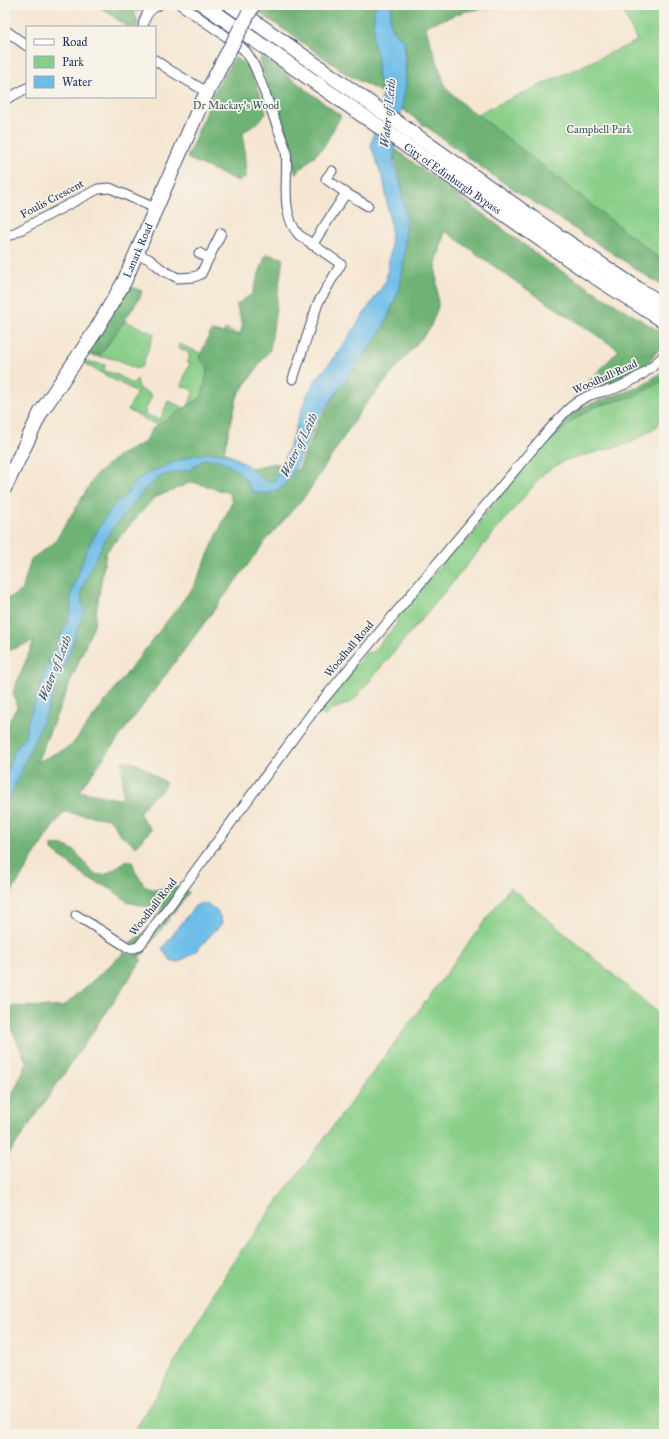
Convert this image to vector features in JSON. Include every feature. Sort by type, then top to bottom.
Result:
[{"type":"main road","name":"City of Edinburgh Bypass","points":[[204,5],[288,54],[464,178],[586,271],[664,321]]},
{"type":"main road","name":"City of Edinburgh Bypass","points":[[231,5],[288,54]]},
{"type":"main road","name":"Lanark Road","points":[[5,487],[41,412],[104,318],[124,282],[207,92],[253,5]]},
{"type":"main road","name":"City of Edinburgh Bypass","points":[[464,178],[554,233],[664,305]]},
{"type":"street","points":[[143,26],[144,19],[148,13],[159,5]]},
{"type":"street","points":[[181,5],[240,46],[252,61],[286,150],[287,201],[291,223],[299,235],[341,264],[318,303],[293,379]]},
{"type":"street","points":[[5,30],[26,45]]},
{"type":"street","points":[[156,61],[207,92]]},
{"type":"street","points":[[5,100],[26,89]]},
{"type":"street","points":[[332,172],[326,179],[368,206]]},
{"type":"street","name":"Foulis Crescent","points":[[5,238],[98,188],[110,188],[157,209]]},
{"type":"street","points":[[312,245],[346,193]]},
{"type":"street","points":[[137,254],[149,259],[164,271],[178,278],[194,277],[201,274],[221,232]]},
{"type":"street","points":[[199,253],[208,258]]},
{"type":"street","name":"Woodhall Road","points":[[76,915],[129,948],[135,948],[140,945],[312,713],[541,440],[570,408],[581,399],[615,388],[640,376],[656,364],[664,355]]},
{"type":"green space","points":[[97,5],[147,5],[141,11],[133,11],[138,22],[137,26],[127,26]]},
{"type":"green space","points":[[258,5],[375,5],[375,50],[378,56],[377,75],[381,83],[383,93],[350,76],[256,10]]},
{"type":"green space","points":[[392,5],[511,5],[466,11],[425,26],[446,88],[467,108],[477,114],[664,262],[664,287],[492,175],[401,108],[406,74],[406,57],[404,40],[397,35],[389,21]]},
{"type":"green space","name":"Campbell Park","points":[[620,5],[664,5],[664,263],[524,153],[477,114],[637,41]]},
{"type":"green space","points":[[262,56],[341,116],[323,148],[295,174],[291,149],[259,61]]},
{"type":"green space","name":"Dr Mackay's Wood","points":[[235,57],[248,66],[263,101],[266,114],[252,127],[243,132],[246,177],[238,181],[187,158],[213,94]]},
{"type":"green space","points":[[391,146],[550,264],[664,334],[664,343],[647,364],[620,380],[584,391],[582,388],[619,350],[519,284],[445,231],[436,264],[438,307],[430,328],[361,410],[307,494],[267,539],[79,791],[118,799],[123,796],[122,761],[128,761],[139,765],[166,783],[160,792],[150,799],[139,813],[151,830],[136,847],[119,833],[109,819],[64,812],[47,835],[5,903],[5,729],[17,707],[13,692],[34,641],[5,652],[5,600],[22,591],[31,559],[54,543],[96,475],[118,456],[145,442],[153,428],[202,397],[208,367],[199,358],[211,331],[239,336],[243,325],[236,305],[252,294],[266,254],[283,258],[270,350],[239,390],[224,451],[251,468],[274,463],[298,470],[318,423],[362,351],[404,240],[402,187]],"holes":[[[192,482],[229,493],[232,502],[194,586],[71,746],[37,762],[94,625],[106,552],[154,498]]]},
{"type":"green space","points":[[126,285],[142,291],[140,297],[100,355],[89,355],[83,350]]},
{"type":"green space","points":[[116,317],[154,334],[142,366],[139,368],[131,367],[121,361],[89,355]]},
{"type":"green space","points":[[225,329],[267,345],[258,367],[234,401],[162,428],[128,410],[137,392],[83,363],[85,361],[105,365],[104,371],[118,375],[132,384],[137,379],[138,388],[152,395],[144,414],[160,420],[168,401],[187,409],[194,391],[181,385],[190,363],[187,362],[190,355],[188,352],[178,348],[179,344],[214,359]]},
{"type":"green space","points":[[664,371],[664,380],[635,396],[597,406],[574,419],[556,436],[546,440],[573,410],[639,387]]},
{"type":"green space","points":[[664,380],[664,416],[656,427],[630,443],[566,460],[544,473],[352,702],[333,709],[325,717],[319,712],[366,653],[372,652],[397,624],[397,617],[458,545],[462,544],[472,536],[480,520],[546,440],[556,436],[574,419],[597,406],[635,396]]},
{"type":"green space","points":[[52,845],[65,846],[75,851],[94,874],[104,875],[126,860],[132,861],[136,873],[146,887],[155,890],[171,886],[189,892],[140,957],[135,956],[142,960],[5,1160],[5,1105],[10,1099],[27,1063],[5,1015],[5,1006],[63,1007],[125,952],[133,955],[131,942],[152,927],[164,902],[147,907],[128,902],[111,889],[87,878],[52,850]]},
{"type":"green space","points":[[510,887],[664,1018],[664,1434],[133,1434],[235,1259]]},
{"type":"water","name":"Water of Leith","points":[[375,5],[392,5],[390,16],[391,25],[395,33],[404,40],[406,83],[393,162],[401,185],[406,217],[404,259],[400,288],[382,330],[314,425],[303,453],[293,473],[284,486],[268,494],[253,492],[241,473],[220,460],[204,459],[191,469],[161,476],[145,489],[109,533],[82,588],[81,598],[84,613],[47,711],[5,808],[5,778],[14,751],[24,739],[29,718],[46,671],[71,612],[71,594],[86,551],[106,516],[136,482],[146,474],[190,456],[209,453],[226,453],[247,465],[264,481],[270,482],[275,480],[284,461],[307,395],[315,381],[335,357],[386,281],[391,246],[391,229],[384,182],[371,146],[383,93],[381,83],[377,75],[378,56],[375,50],[372,35],[374,32],[373,25]]},
{"type":"water","points":[[202,903],[216,910],[222,923],[196,951],[179,962],[170,960],[162,949],[195,906]]}]
